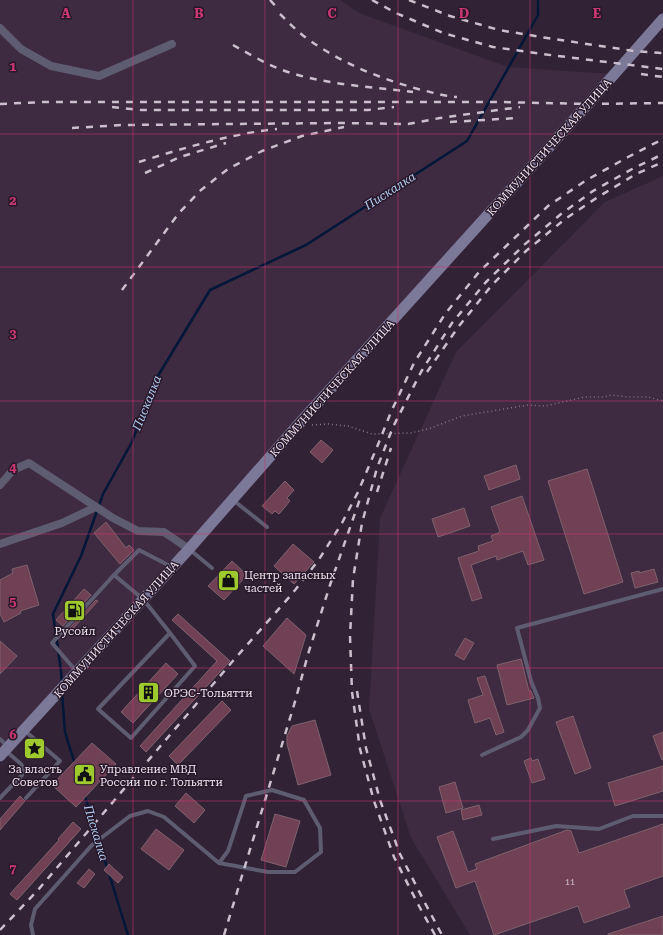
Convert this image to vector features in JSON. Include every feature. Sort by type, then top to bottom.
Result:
[{"type":"main road","name":"КОММУНИСТИЧЕСКАЯ УЛИЦА","points":[[4,751],[190,549],[298,426],[663,19]]},
{"type":"street","points":[[0,28],[21,49],[51,66],[99,76],[172,44]]},
{"type":"street","points":[[0,485],[13,470],[29,463],[113,518],[138,531],[164,532],[190,549]]},
{"type":"street","points":[[0,544],[62,523],[96,507]]},
{"type":"lane","points":[[233,499],[267,527]]},
{"type":"lane","points":[[190,549],[212,568]]},
{"type":"lane","points":[[77,672],[52,643],[114,575],[139,550],[172,568]]},
{"type":"lane","points":[[114,575],[143,599],[170,633],[195,666],[131,738],[98,709],[170,633]]},
{"type":"lane","points":[[482,755],[521,737],[528,730],[540,708],[517,628],[663,589]]},
{"type":"lane","points":[[24,730],[60,761],[26,798]]},
{"type":"lane","points":[[0,739],[4,751],[21,764],[24,769],[22,775],[0,798]]},
{"type":"lane","points":[[33,935],[31,925],[35,909],[92,845],[130,816],[148,811],[164,817],[219,863],[268,872],[295,872],[321,852],[320,828],[304,800],[272,790],[246,796],[228,851],[219,863]]},
{"type":"lane","points":[[493,839],[556,826],[598,829],[633,816],[663,816]]},
{"type":"path","points":[[298,426],[328,424],[348,426],[372,434],[412,433],[431,428],[462,416],[528,405],[545,406],[585,397],[604,397],[611,395],[648,397],[663,401]]},
{"type":"shaded area","points":[[0,0],[340,0],[359,13],[508,67],[613,74],[0,752]]},
{"type":"shaded area","points":[[663,176],[663,935],[470,935],[411,838],[369,709],[380,518],[456,352],[605,202]]},
{"type":"building","points":[[321,440],[333,450],[322,463],[310,452]]},
{"type":"building","points":[[516,465],[520,479],[489,490],[484,476]]},
{"type":"building","points":[[587,469],[623,582],[584,594],[548,481]]},
{"type":"building","points":[[285,481],[294,490],[287,498],[290,501],[279,514],[275,511],[272,514],[262,506]]},
{"type":"building","points":[[522,496],[544,560],[528,565],[523,551],[497,560],[496,556],[471,565],[482,598],[472,601],[458,558],[479,551],[478,546],[493,541],[491,536],[500,532],[491,507]]},
{"type":"building","points":[[464,508],[470,526],[438,537],[432,519]]},
{"type":"building","points":[[106,522],[126,548],[129,545],[134,550],[120,564],[94,533]]},
{"type":"building","points":[[293,544],[314,562],[294,584],[274,566]]},
{"type":"building","name":"Центр запасных частей","points":[[232,561],[247,575],[224,600],[208,586]]},
{"type":"building","points":[[27,565],[39,605],[20,611],[21,613],[4,622],[0,614],[0,580],[13,573],[12,569]]},
{"type":"building","points":[[654,569],[658,582],[635,588],[631,573],[639,571],[639,573]]},
{"type":"building","points":[[84,589],[91,595],[63,626],[56,620]]},
{"type":"building","points":[[96,600],[98,601],[70,632],[68,630]]},
{"type":"building","points":[[178,614],[230,661],[146,752],[140,746],[217,661],[172,620]]},
{"type":"building","points":[[287,618],[306,635],[294,674],[263,646]]},
{"type":"building","points":[[465,638],[474,643],[464,660],[455,655]]},
{"type":"building","points":[[0,641],[17,656],[0,674]]},
{"type":"building","points":[[521,659],[529,691],[531,691],[534,698],[507,705],[497,665]]},
{"type":"building","name":"ОРЭС-Тольятти","points":[[166,663],[178,674],[133,723],[121,712]]},
{"type":"building","points":[[485,676],[504,732],[496,735],[490,718],[475,723],[468,700],[483,695],[477,678]]},
{"type":"building","points":[[222,701],[231,710],[178,765],[169,756]]},
{"type":"building","points":[[573,716],[591,768],[575,774],[556,722]]},
{"type":"building","points":[[315,720],[331,775],[298,785],[287,744],[287,736],[292,726]]},
{"type":"building","points":[[663,732],[663,760],[662,760],[653,736]]},
{"type":"building","name":"Управление МВД России по г. Тольятти","points":[[92,743],[116,764],[76,807],[52,785]]},
{"type":"building","points":[[531,758],[532,761],[538,759],[545,779],[532,783],[524,761]]},
{"type":"building","points":[[663,766],[663,791],[615,806],[608,783]]},
{"type":"building","points":[[455,782],[463,808],[446,813],[439,787]]},
{"type":"building","points":[[186,793],[205,810],[194,823],[175,806]]},
{"type":"building","points":[[20,796],[25,801],[0,830],[0,819]]},
{"type":"building","points":[[479,805],[482,815],[463,820],[461,810]]},
{"type":"building","points":[[275,814],[300,821],[286,867],[261,860]]},
{"type":"building","points":[[73,822],[81,829],[17,900],[10,894],[59,840],[58,839]]},
{"type":"building","points":[[663,824],[663,876],[624,890],[630,907],[584,923],[578,906],[494,935],[475,881],[456,888],[437,837],[453,831],[468,872],[477,869],[475,864],[567,830],[571,831],[579,853]]},
{"type":"building","points":[[156,829],[184,850],[169,870],[141,849]]},
{"type":"building","points":[[109,864],[123,877],[118,883],[104,870]]},
{"type":"building","points":[[89,869],[95,874],[84,888],[77,883]]},
{"type":"building","points":[[663,916],[663,935],[608,935],[608,934]]},
{"type":"waterway","name":"Пискалка","points":[[62,684],[53,614],[81,556],[103,494],[132,442],[153,384],[210,290],[306,245],[467,141],[538,15],[538,0]]},
{"type":"waterway","name":"Пискалка","points":[[62,693],[65,732],[75,764]]},
{"type":"waterway","name":"Пискалка","points":[[85,796],[128,935]]},
{"type":"railway","points":[[270,0],[279,10]]},
{"type":"railway","points":[[372,0],[396,13],[443,33],[493,47],[663,69]]},
{"type":"railway","points":[[409,0],[450,16],[499,30],[634,51],[663,53]]},
{"type":"railway","points":[[280,14],[292,26],[318,46],[345,62],[403,85],[437,94],[457,97]]},
{"type":"railway","points":[[233,45],[276,68],[306,77],[352,85],[413,92]]},
{"type":"railway","points":[[641,74],[663,77]]},
{"type":"railway","points":[[0,104],[44,102],[663,103]]},
{"type":"railway","points":[[112,107],[141,110],[368,110],[394,107]]},
{"type":"railway","points":[[72,128],[123,125],[341,123],[408,124],[520,107]]},
{"type":"railway","points":[[450,122],[517,118]]},
{"type":"railway","points":[[122,290],[179,213],[201,190],[228,169],[262,151],[302,136],[344,127]]},
{"type":"railway","points":[[139,162],[225,138],[277,129]]},
{"type":"railway","points":[[0,930],[38,890],[232,662],[292,594],[318,561],[342,523],[358,492],[391,412],[414,363],[445,314],[479,272],[548,206],[585,181],[663,139]]},
{"type":"railway","points":[[145,173],[180,157],[226,143]]},
{"type":"railway","points":[[435,935],[394,857],[374,801],[360,749],[352,692],[350,636],[353,579],[362,523],[377,468],[393,427],[421,372],[452,323],[486,282],[524,245],[561,214],[593,191],[663,154]]},
{"type":"railway","points":[[427,372],[459,326],[492,285],[526,251],[565,219],[598,197],[636,174],[663,162]]},
{"type":"railway","points":[[377,492],[391,448]]},
{"type":"railway","points":[[224,935],[309,651],[361,496]]},
{"type":"railway","points":[[357,691],[366,748],[380,800],[400,854],[442,935]]},
{"type":"place","name":"Центр запасных частей","points":[[228,581]]},
{"type":"place","name":"Русойл","points":[[75,611]]},
{"type":"place","name":"ОРЭС-Тольятти","points":[[149,693]]},
{"type":"place","name":"За власть Советов","points":[[35,749]]},
{"type":"place","name":"Управление МВД России по г. Тольятти","points":[[84,775]]}]
